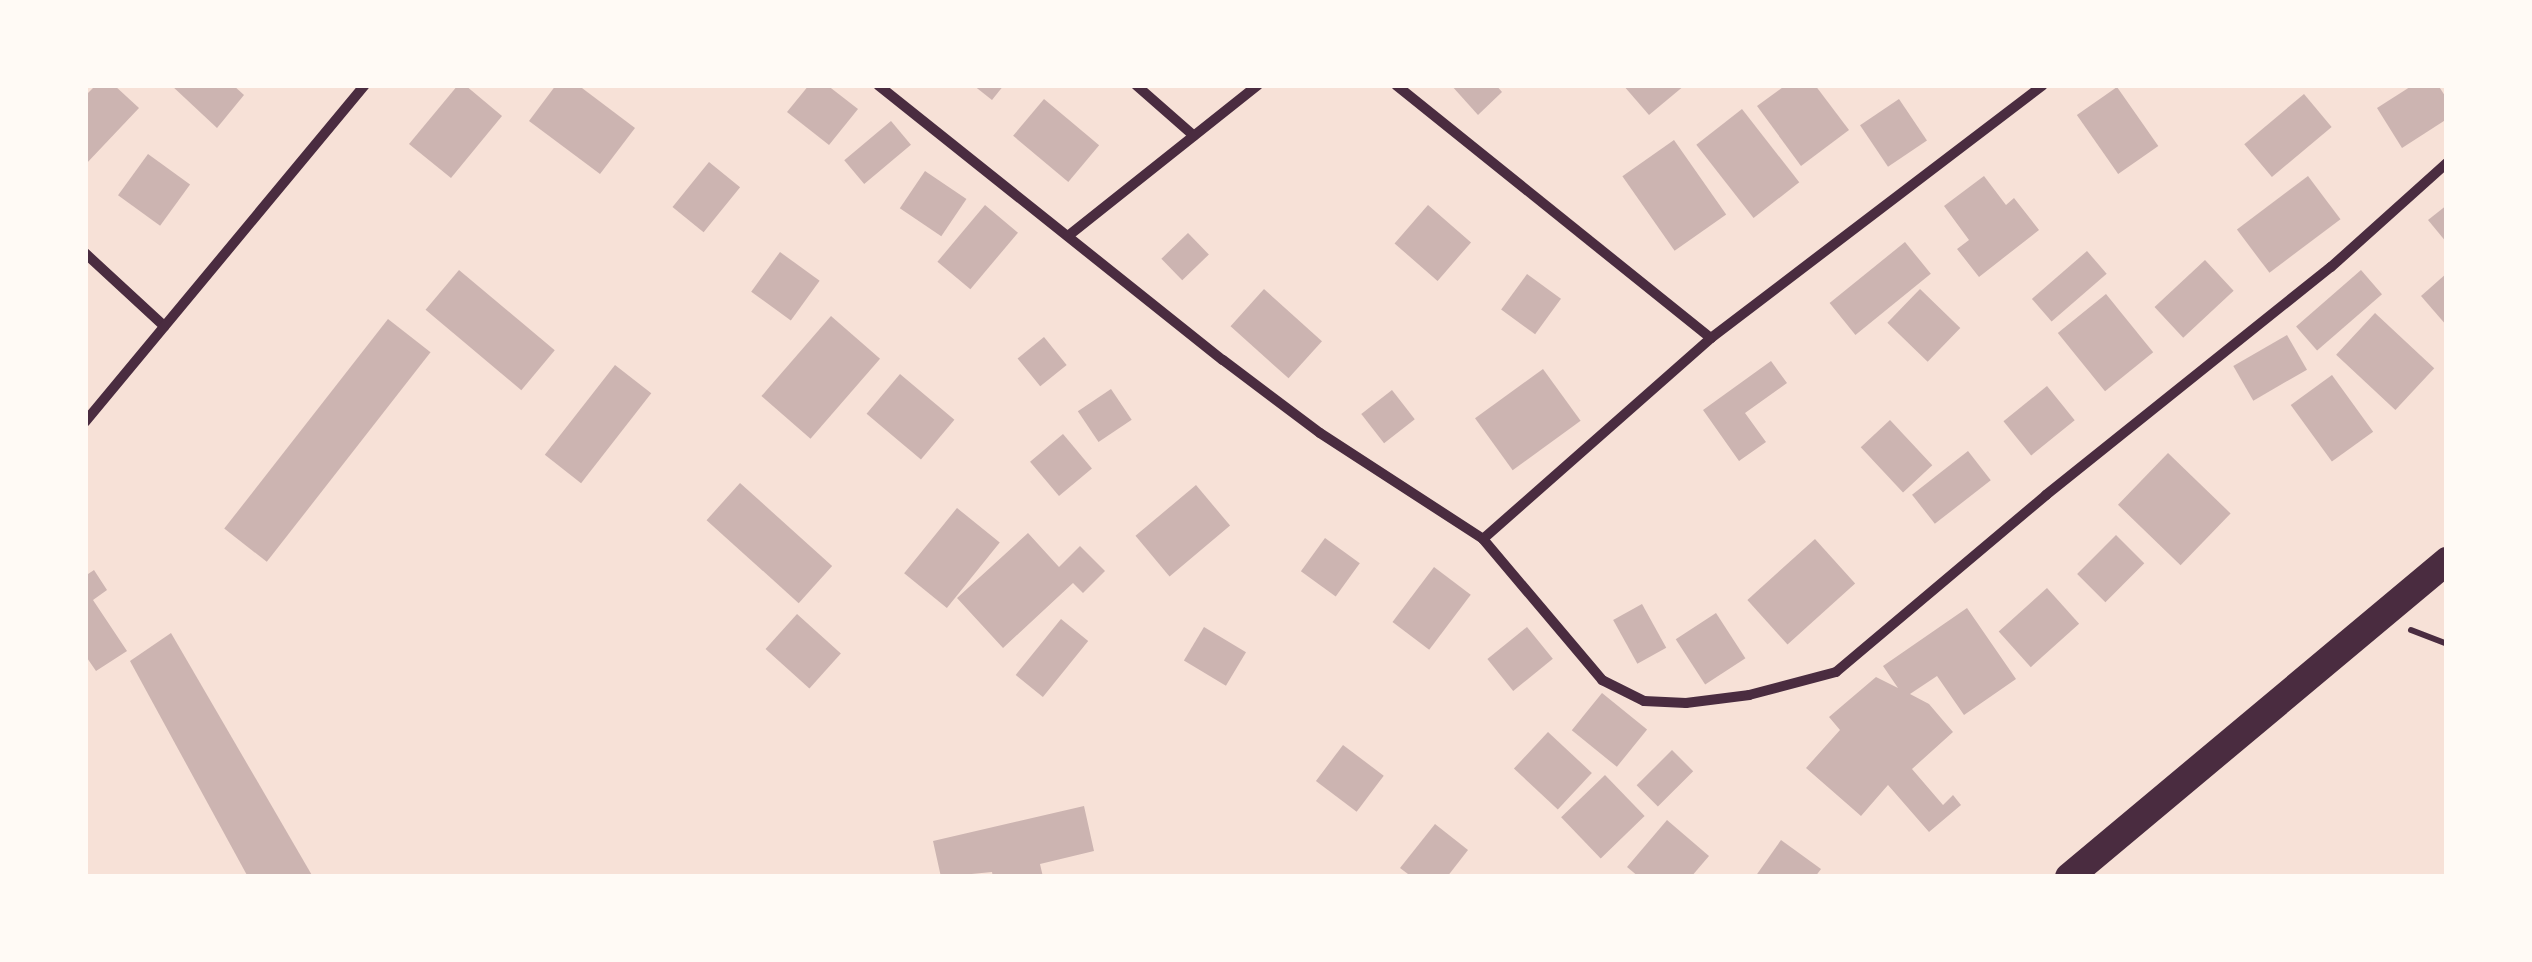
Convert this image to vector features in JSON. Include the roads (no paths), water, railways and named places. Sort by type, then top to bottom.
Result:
[{"type":"highway","points":[[2069,877],[2447,561]]},
{"type":"street","points":[[85,422],[365,85]]},
{"type":"street","points":[[878,85],[1320,433],[1483,539],[1576,654],[1602,680],[1644,701],[1686,703],[1749,694],[1836,672],[2046,495],[2331,267],[2447,163]]},
{"type":"street","points":[[1136,85],[1194,136]]},
{"type":"street","points":[[1068,236],[1258,85]]},
{"type":"street","points":[[1396,85],[1711,338]]},
{"type":"street","points":[[1483,539],[1711,338],[2043,85]]},
{"type":"street","points":[[85,253],[164,326]]}]
